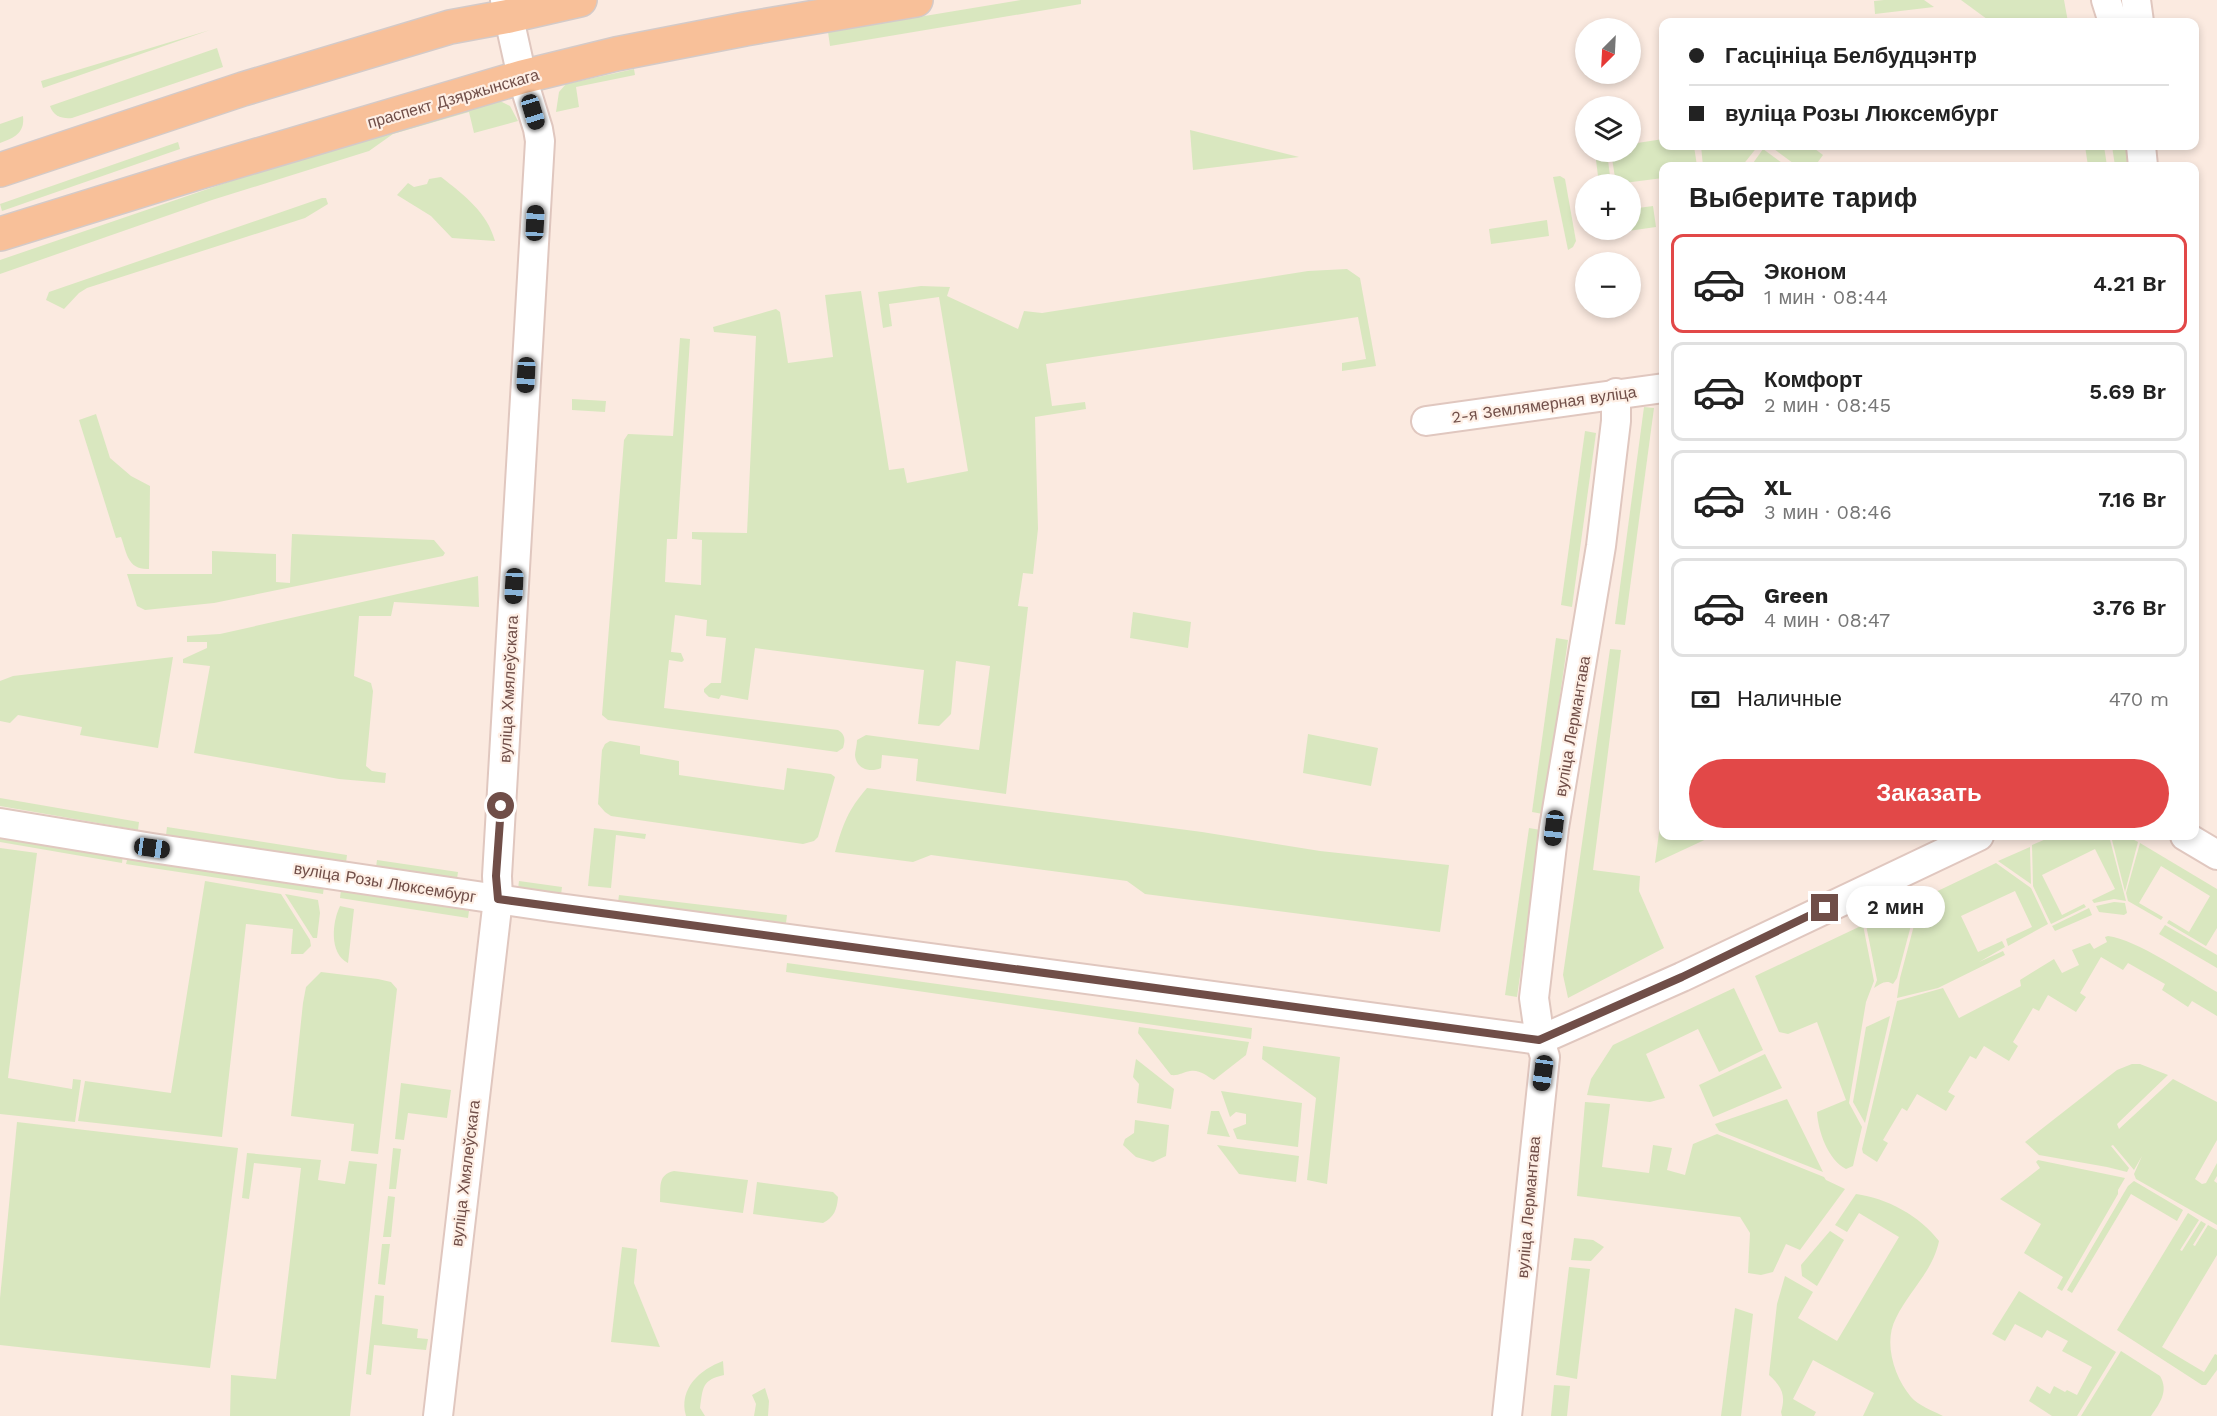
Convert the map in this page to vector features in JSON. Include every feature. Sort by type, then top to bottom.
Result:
[{"type":"main road","points":[[0,170],[233,92],[508,8],[580,0]]},
{"type":"main road","name":"праспект Дзяржынскага","points":[[0,234],[522,77],[616,54],[916,0]]},
{"type":"street","points":[[2106,0],[2112,18]]},
{"type":"street","points":[[2136,0],[2138,18]]},
{"type":"street","name":"вуліца Хмялеўскага","points":[[438,1416],[498,899],[496,876],[540,141],[522,77],[508,8]]},
{"type":"street","name":"2-я Землямерная вуліца","points":[[1426,421],[1659,389]]},
{"type":"street","name":"вуліца Лермантава","points":[[1507,1416],[1545,1057],[1539,1040],[1534,998],[1535,986],[1554,828],[1601,546],[1616,421],[1616,393]]},
{"type":"street","name":"вуліца Розы Люксембург","points":[[0,823],[498,899],[1539,1040]]},
{"type":"street","points":[[1539,1040],[1682,977],[1971,840]]},
{"type":"street","points":[[2193,840],[2217,855]]},
{"type":"green space","points":[[1021,0],[1081,0],[1081,4],[830,46],[828,32]]},
{"type":"green space","points":[[1924,0],[1934,7],[1875,14],[1874,1]]},
{"type":"green space","points":[[1961,0],[2064,0],[2067,18],[1986,18]]},
{"type":"green space","points":[[210,30],[43,88],[41,81]]},
{"type":"green space","points":[[217,48],[223,67],[72,118],[58,116],[50,106]]},
{"type":"green space","points":[[634,69],[635,75],[576,87],[579,107],[556,112],[559,92],[566,84]]},
{"type":"green space","points":[[498,100],[510,106],[518,121],[474,133],[469,112],[393,134],[369,151],[212,200],[0,274],[0,260],[263,170]]},
{"type":"green space","points":[[23,116],[22,127],[18,134],[0,143],[0,124]]},
{"type":"green space","points":[[1190,130],[1299,157],[1193,170]]},
{"type":"green space","points":[[1659,140],[1659,150],[1695,150],[1696,162],[1659,162],[1659,179],[1641,181],[1641,174],[1614,174],[1613,162],[1641,162],[1641,142]]},
{"type":"green space","points":[[178,142],[180,149],[2,211],[0,204]]},
{"type":"green space","points":[[1701,150],[1755,150],[1745,162],[1703,162]]},
{"type":"green space","points":[[1764,150],[1781,162],[1754,162]]},
{"type":"green space","points":[[1775,150],[1816,150],[1823,155],[1818,162],[1792,162]]},
{"type":"green space","points":[[2086,150],[2105,150],[2106,162],[2087,162]]},
{"type":"green space","points":[[2113,150],[2127,150],[2128,162],[2114,162]]},
{"type":"green space","points":[[1596,162],[1608,162],[1610,174],[1598,174]]},
{"type":"green space","points":[[1560,176],[1565,179],[1576,241],[1568,250],[1553,177]]},
{"type":"green space","points":[[441,177],[480,213],[495,241],[452,238],[431,216],[397,195],[408,183],[414,187],[427,184],[429,179]]},
{"type":"green space","points":[[326,198],[328,204],[305,218],[87,288],[64,309],[46,300],[49,292]]},
{"type":"green space","points":[[1653,206],[1656,227],[1641,229],[1641,208]]},
{"type":"green space","points":[[1547,220],[1549,236],[1491,244],[1489,229]]},
{"type":"green space","points":[[1347,269],[1360,278],[1376,366],[1342,371],[1342,363],[1366,359],[1358,317],[1046,364],[1052,406],[1085,402],[1086,409],[1035,417],[1038,529],[1033,574],[1023,573],[1018,606],[1028,607],[1006,794],[916,781],[918,759],[882,755],[881,768],[868,770],[858,764],[855,755],[857,740],[866,735],[979,750],[990,666],[956,661],[951,714],[939,726],[918,724],[924,670],[755,648],[748,700],[721,695],[719,699],[709,697],[704,689],[711,683],[721,683],[726,638],[706,636],[707,620],[675,615],[671,652],[681,653],[684,660],[682,662],[669,660],[664,708],[838,730],[844,738],[843,748],[837,752],[608,720],[602,715],[624,440],[628,434],[673,436],[680,338],[690,339],[677,539],[667,539],[665,582],[701,585],[702,540],[692,539],[692,532],[747,533],[756,336],[714,332],[713,327],[776,309],[780,312],[788,363],[833,357],[825,295],[861,291],[889,470],[904,468],[907,483],[968,471],[939,297],[889,304],[892,326],[883,328],[878,292],[921,286],[950,287],[947,296],[1018,329],[1024,311],[1042,313],[1308,271]]},
{"type":"green space","points":[[572,399],[606,401],[605,412],[572,410]]},
{"type":"green space","points":[[1644,407],[1654,408],[1625,625],[1615,624]]},
{"type":"green space","points":[[96,414],[110,458],[131,476],[150,486],[149,569],[142,569],[132,564],[121,537],[116,538],[79,420]]},
{"type":"green space","points":[[1585,431],[1596,433],[1572,607],[1561,605]]},
{"type":"green space","points":[[292,534],[434,540],[445,553],[443,556],[214,603],[145,610],[137,606],[127,574],[212,574],[212,551],[276,554],[276,582],[290,583]]},
{"type":"green space","points":[[478,576],[479,607],[394,602],[391,616],[359,616],[354,676],[371,683],[373,691],[366,766],[372,771],[386,773],[385,783],[339,779],[194,753],[210,666],[183,663],[183,659],[207,648],[207,642],[187,642],[187,636],[220,634]]},
{"type":"green space","points":[[1133,612],[1191,622],[1188,648],[1130,638]]},
{"type":"green space","points":[[1556,638],[1568,640],[1543,814],[1532,812]]},
{"type":"green space","points":[[1610,649],[1621,650],[1593,870],[1640,876],[1639,891],[1664,948],[1568,998],[1563,975]]},
{"type":"green space","points":[[173,657],[158,748],[80,735],[82,727],[18,715],[10,723],[0,721],[0,681],[13,676]]},
{"type":"green space","points":[[1308,734],[1378,748],[1371,786],[1303,773]]},
{"type":"green space","points":[[610,741],[640,746],[640,754],[679,761],[679,775],[784,790],[787,768],[831,774],[835,777],[818,837],[814,841],[803,844],[611,816],[598,804],[602,750]]},
{"type":"green space","points":[[867,788],[1202,832],[1320,851],[1449,865],[1440,932],[1145,894],[1127,881],[931,855],[913,862],[835,852],[847,818]]},
{"type":"green space","points":[[0,798],[139,822],[138,830],[0,806]]},
{"type":"green space","points":[[167,827],[347,855],[346,863],[166,835]]},
{"type":"green space","points":[[594,828],[646,834],[645,839],[616,835],[611,888],[588,886]]},
{"type":"green space","points":[[1529,828],[1541,830],[1517,997],[1505,995]]},
{"type":"green space","points":[[1659,832],[1659,840],[1704,840],[1655,863]]},
{"type":"green space","points":[[0,835],[123,854],[122,863],[0,842]]},
{"type":"green space","points":[[2044,840],[2110,840],[2126,901],[2114,899],[2094,903],[2092,900],[2115,889],[2095,849],[2042,875],[2062,915],[2084,904],[2086,907],[2051,924],[2033,886],[2032,845]]},
{"type":"green space","points":[[2112,840],[2138,842],[2125,892]]},
{"type":"green space","points":[[2140,843],[2217,889],[2217,928],[2206,946],[2167,923],[2169,920],[2189,932],[2210,896],[2161,866],[2139,903],[2163,917],[2161,920],[2128,901],[2126,893]]},
{"type":"green space","points":[[2030,847],[2031,884],[1998,861]]},
{"type":"green space","points":[[0,848],[37,853],[8,1078],[72,1089],[73,1079],[81,1080],[75,1122],[0,1114]]},
{"type":"green space","points":[[128,856],[324,886],[323,894],[126,864]]},
{"type":"green space","points":[[377,860],[458,872],[457,879],[376,867]]},
{"type":"green space","points":[[1996,863],[2031,888],[2048,924],[2008,946],[2006,939],[2032,927],[2015,891],[1961,916],[1978,952],[2002,941],[2005,947],[1979,962],[2003,951],[2005,955],[1938,988],[1897,998],[1921,899]]},
{"type":"green space","points":[[205,881],[281,894],[310,940],[311,946],[303,954],[291,954],[293,929],[246,924],[222,1137],[78,1121],[85,1081],[171,1093]]},
{"type":"green space","points":[[519,881],[562,887],[561,895],[518,889]]},
{"type":"green space","points":[[341,889],[457,908],[469,911],[468,918],[340,898]]},
{"type":"green space","points":[[285,894],[318,900],[320,913],[317,938],[313,938]]},
{"type":"green space","points":[[619,895],[787,915],[786,923],[618,902]]},
{"type":"green space","points":[[1918,899],[1897,978],[1893,984],[1885,982],[1874,988],[1877,980],[1866,925]]},
{"type":"green space","points":[[2114,902],[2125,903],[2127,913],[2124,915],[2099,912],[2096,906]]},
{"type":"green space","points":[[340,906],[354,909],[348,963],[342,959],[335,945],[335,920]]},
{"type":"green space","points":[[2089,908],[2092,915],[2055,931],[2052,926]]},
{"type":"green space","points":[[1863,925],[1874,981],[1866,1002],[1849,1103],[1862,1127],[1853,1166],[1846,1169],[1829,1152],[1818,1120],[1817,1112],[1846,1100],[1817,1022],[1788,1034],[1779,1032],[1755,976]]},
{"type":"green space","points":[[2165,925],[2217,955],[2217,968],[2159,934]]},
{"type":"green space","points":[[2108,936],[2148,951],[2217,992],[2217,1016],[2192,1001],[2188,1007],[2162,990],[2165,984],[2128,963],[2123,970],[2101,957],[2080,993],[2086,997],[2076,1012],[2048,995],[2039,1011],[2033,1008],[2013,1042],[2018,1046],[2009,1061],[1984,1046],[1976,1059],[1970,1056],[1948,1092],[1955,1096],[1946,1111],[1917,1094],[1907,1111],[1902,1108],[1883,1140],[1888,1143],[1877,1162],[1863,1153],[1862,1149],[1897,1001],[1943,988],[1959,1018],[2021,986],[2020,980],[2054,959],[2062,973],[2079,965],[2072,950],[2090,943],[2094,949],[2107,942],[2105,937]]},
{"type":"green space","points":[[787,963],[1252,1028],[1251,1039],[786,972]]},
{"type":"green space","points":[[321,972],[378,979],[391,982],[397,989],[378,1154],[351,1151],[354,1124],[291,1116],[306,987]]},
{"type":"green space","points":[[1734,988],[1763,1050],[1719,1072],[1698,1029],[1646,1054],[1665,1098],[1650,1102],[1587,1095],[1591,1079],[1613,1045]]},
{"type":"green space","points":[[1890,1016],[1865,1123],[1853,1102],[1866,1027]]},
{"type":"green space","points":[[1139,1027],[1249,1042],[1246,1055],[1214,1080],[1197,1071],[1171,1075],[1138,1033]]},
{"type":"green space","points":[[1263,1046],[1340,1057],[1327,1184],[1307,1180],[1316,1098],[1262,1059]]},
{"type":"green space","points":[[1765,1054],[1782,1088],[1713,1117],[1699,1085]]},
{"type":"green space","points":[[1136,1059],[1174,1089],[1171,1109],[1137,1103],[1139,1084],[1133,1077]]},
{"type":"green space","points":[[2132,1064],[2140,1064],[2168,1075],[2117,1124],[2119,1129],[2173,1079],[2217,1102],[2217,1140],[2195,1179],[2202,1184],[2206,1183],[2217,1163],[2217,1176],[2214,1181],[2217,1183],[2217,1225],[2136,1179],[2134,1174],[2142,1156],[2134,1170],[2113,1145],[2111,1146],[2129,1168],[2127,1172],[2039,1155],[2025,1142],[2117,1070]]},
{"type":"green space","points":[[401,1083],[451,1090],[447,1118],[408,1113],[404,1140],[395,1139]]},
{"type":"green space","points":[[1221,1091],[1302,1103],[1298,1147],[1237,1139],[1233,1129],[1246,1124],[1246,1114],[1236,1112],[1230,1117]]},
{"type":"green space","points":[[1787,1099],[1823,1172],[1719,1131],[1715,1124]]},
{"type":"green space","points":[[1585,1102],[1610,1104],[1602,1167],[1649,1173],[1653,1145],[1672,1148],[1667,1170],[1685,1175],[1693,1144],[1717,1134],[1824,1177],[1845,1189],[1800,1250],[1786,1244],[1773,1272],[1761,1275],[1748,1273],[1750,1233],[1740,1217],[1577,1196]]},
{"type":"green space","points":[[1211,1111],[1219,1111],[1230,1137],[1207,1134]]},
{"type":"green space","points":[[1135,1120],[1169,1125],[1166,1156],[1153,1162],[1136,1157],[1123,1145],[1125,1139],[1134,1133]]},
{"type":"green space","points":[[17,1122],[238,1148],[210,1368],[0,1345],[0,1298]]},
{"type":"green space","points":[[1217,1145],[1299,1156],[1296,1182],[1239,1174]]},
{"type":"green space","points":[[393,1148],[401,1149],[396,1189],[389,1189]]},
{"type":"green space","points":[[247,1153],[321,1160],[318,1180],[345,1184],[349,1161],[377,1164],[350,1416],[230,1416],[231,1375],[276,1379],[301,1168],[254,1163],[249,1199],[242,1198]]},
{"type":"green space","points":[[2038,1160],[2125,1178],[2062,1291],[2057,1288],[2063,1277],[2024,1253],[2041,1224],[2000,1199],[2040,1168],[2036,1162]]},
{"type":"green space","points":[[674,1171],[748,1180],[743,1213],[660,1202],[662,1179]]},
{"type":"green space","points":[[2134,1181],[2183,1210],[2177,1221],[2131,1194],[2072,1293],[2067,1290],[2128,1186]]},
{"type":"green space","points":[[757,1182],[833,1192],[838,1197],[836,1209],[832,1216],[823,1223],[753,1214]]},
{"type":"green space","points":[[1856,1194],[1891,1204],[1913,1216],[1939,1241],[1932,1262],[1901,1308],[1892,1327],[1890,1338],[1895,1370],[1905,1389],[1914,1400],[1943,1416],[1863,1416],[1874,1393],[1813,1360],[1793,1399],[1816,1412],[1814,1416],[1782,1416],[1782,1392],[1769,1375],[1777,1304],[1785,1276],[1813,1292],[1798,1318],[1837,1341],[1899,1237],[1859,1213],[1847,1232],[1835,1225]]},
{"type":"green space","points":[[388,1196],[395,1197],[391,1237],[383,1237]]},
{"type":"green space","points":[[2188,1213],[2199,1220],[2180,1250],[2182,1251],[2201,1221],[2206,1224],[2193,1245],[2195,1246],[2208,1225],[2217,1230],[2217,1255],[2162,1347],[2204,1372],[2215,1354],[2217,1355],[2217,1370],[2206,1385],[2202,1385],[2117,1330]]},
{"type":"green space","points":[[1830,1231],[1844,1240],[1817,1286],[1802,1276],[1801,1265]]},
{"type":"green space","points":[[1574,1238],[1593,1240],[1604,1247],[1591,1261],[1571,1260]]},
{"type":"green space","points":[[382,1244],[390,1244],[385,1285],[378,1284]]},
{"type":"green space","points":[[622,1247],[637,1249],[634,1283],[660,1347],[611,1342]]},
{"type":"green space","points":[[1569,1267],[1590,1269],[1577,1379],[1556,1375]]},
{"type":"green space","points":[[2019,1291],[2116,1352],[2077,1416],[2052,1416],[2029,1401],[2037,1386],[2050,1394],[2054,1386],[2077,1395],[2092,1367],[2062,1351],[2068,1341],[2047,1330],[2042,1338],[2015,1324],[2005,1341],[1992,1334]]},
{"type":"green space","points":[[375,1295],[384,1296],[382,1324],[418,1329],[417,1338],[428,1339],[426,1350],[374,1345],[371,1375],[366,1374]]},
{"type":"green space","points":[[1735,1308],[1753,1314],[1741,1416],[1721,1416]]},
{"type":"green space","points":[[2121,1351],[2160,1376],[2163,1381],[2162,1397],[2151,1416],[2081,1416]]},
{"type":"green space","points":[[723,1361],[724,1375],[711,1379],[703,1390],[700,1408],[705,1416],[686,1416],[684,1406],[688,1388],[707,1369]]},
{"type":"green space","points":[[1554,1385],[1570,1386],[1567,1416],[1551,1416]]},
{"type":"green space","points":[[765,1388],[769,1401],[768,1416],[754,1416],[756,1404],[752,1395]]},
{"type":"route","points":[[501,806],[496,876],[498,899],[1539,1040],[1682,977],[1825,908]]}]
